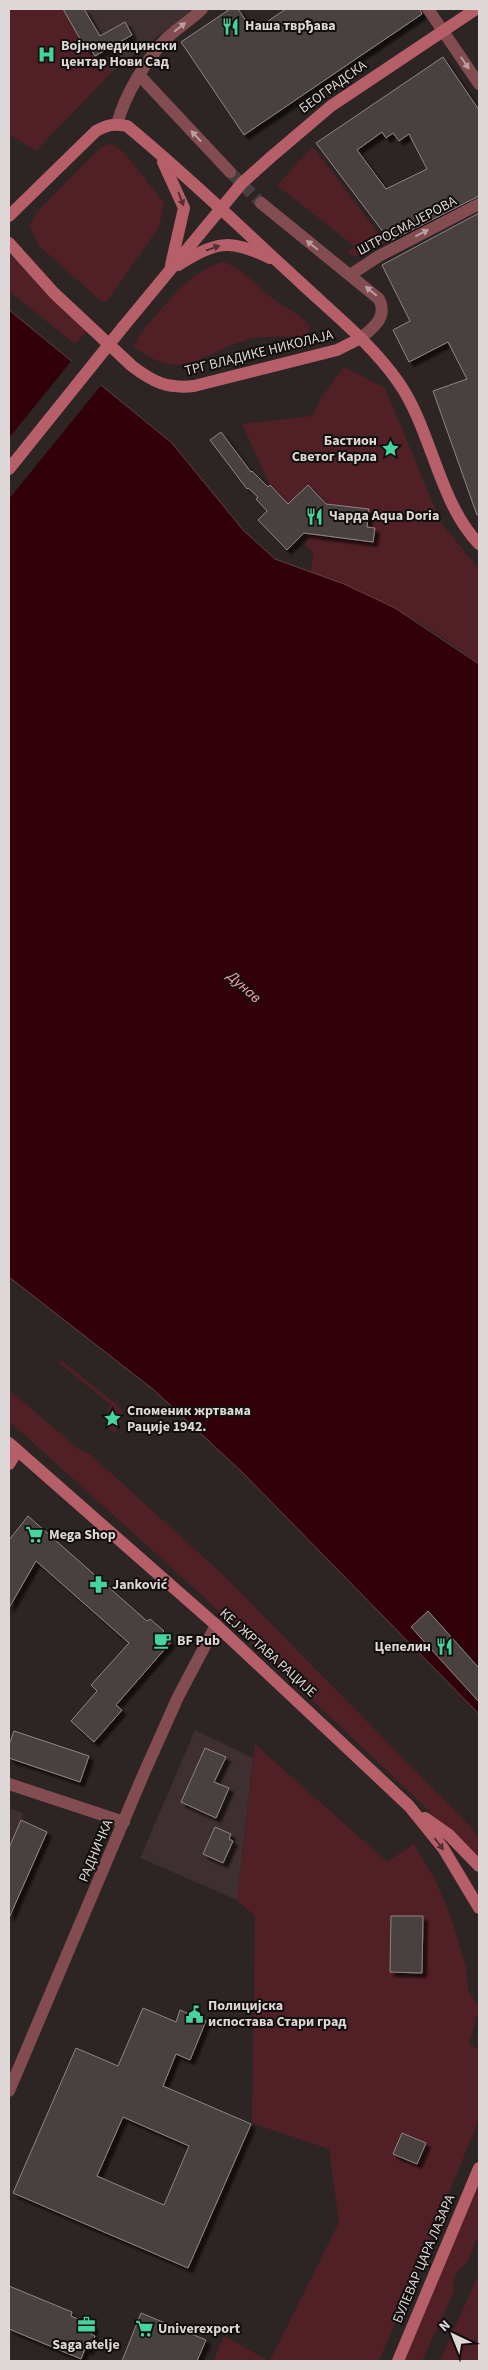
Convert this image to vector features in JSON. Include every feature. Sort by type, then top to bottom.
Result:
[{"type":"main road","name":"БЕОГРАДСКА","points":[[9,469],[169,270],[242,183],[302,129],[369,79],[476,9]]},
{"type":"main road","points":[[9,216],[80,145],[107,126],[117,124],[127,126],[160,155],[184,208],[169,270]]},
{"type":"main road","name":"ТРГ ВЛАДИКЕ НИКОЛАЈА","points":[[9,243],[54,293],[125,359],[146,377],[176,388],[337,350],[361,338],[222,208],[160,155]]},
{"type":"main road","points":[[169,270],[197,254],[223,244],[238,245],[279,263]]},
{"type":"main road","points":[[361,338],[398,382],[413,406],[451,501],[460,519],[479,544]]},
{"type":"main road","points":[[9,1464],[13,1447]]},
{"type":"main road","name":"КЕЈ ЖРТАВА РАЦИЈЕ","points":[[13,1447],[216,1625],[409,1806],[443,1848],[479,1908]]},
{"type":"main road","points":[[409,1806],[449,1835],[479,1866]]},
{"type":"main road","name":"БУЛЕВАР ЦАРА ЛАЗАРА","points":[[398,2361],[479,2168]]},
{"type":"street","points":[[117,124],[122,107],[140,76],[167,38],[202,9]]},
{"type":"street","points":[[428,9],[479,84]]},
{"type":"street","points":[[140,76],[230,172]]},
{"type":"street","name":"ТРГ ВЛАДИКЕ НИКОЛАЈА","points":[[261,203],[371,290],[384,308],[382,317],[361,338]]},
{"type":"street","name":"ШТРОСМАЈЕРОВА","points":[[350,275],[379,256],[479,204]]},
{"type":"street","name":"РАДНИЧКА","points":[[9,2091],[178,1697],[216,1625]]},
{"type":"street","points":[[9,1784],[124,1822]]},
{"type":"shaded area","name":"Војномедицински центар Нови Сад","points":[[9,9],[193,9],[112,72],[90,49],[42,98]]},
{"type":"shaded area","points":[[9,9],[63,9],[87,51],[90,48],[112,72],[36,151],[9,134]]},
{"type":"shaded area","points":[[108,144],[115,145],[126,155],[164,203],[159,227],[107,301],[101,301],[37,244],[30,225],[37,212],[99,149]]},
{"type":"shaded area","points":[[313,147],[385,242],[357,256],[347,254],[354,246],[277,185]]},
{"type":"shaded area","points":[[9,254],[87,331],[75,344],[9,291]]},
{"type":"shaded area","points":[[224,262],[238,269],[272,298],[302,318],[310,326],[308,333],[302,336],[251,339],[180,365],[151,358],[133,346],[139,340],[137,338],[176,293],[199,273]]},
{"type":"shaded area","points":[[344,367],[385,388],[441,523],[479,569],[479,664],[441,636],[399,611],[355,590],[311,573],[313,552],[305,545],[307,540],[304,533],[373,542],[375,528],[367,527],[369,509],[326,504],[308,485],[288,504],[270,485],[242,424],[312,416],[321,398]]},
{"type":"shaded area","points":[[61,1360],[120,1407],[123,1418],[115,1433],[109,1429],[110,1410],[108,1408],[111,1405],[59,1363]]},
{"type":"shaded area","points":[[9,1390],[79,1449],[91,1455],[222,1574],[479,1837],[479,1864],[418,1800],[193,1587],[9,1421]]},
{"type":"shaded area","points":[[195,1730],[253,1758],[237,1900],[140,1858]]},
{"type":"shaded area","points":[[255,1744],[387,1862],[414,1844],[436,1882],[449,1912],[466,1967],[468,1991],[479,2007],[469,2044],[479,2050],[479,2120],[379,2361],[270,2361],[339,2222],[329,2149],[252,2123],[255,1916],[237,1900]]},
{"type":"shaded area","points":[[9,1808],[23,1813],[21,1820],[47,1832],[9,1918]]},
{"type":"shaded area","points":[[479,2168],[479,2234],[467,2262],[456,2273],[453,2283],[454,2291],[422,2361],[397,2361]]},
{"type":"shaded area","points":[[479,2273],[479,2361],[440,2361]]},
{"type":"shaded area","points":[[224,2336],[269,2361],[213,2361]]},
{"type":"water","name":"Дунав","points":[[9,310],[172,443],[244,531],[275,559],[344,584],[395,608],[479,664],[479,1714],[241,1471],[154,1390],[9,1277]]},
{"type":"pier","points":[[73,359],[103,383],[9,499],[9,438]]},
{"type":"building","points":[[63,9],[84,9],[100,36],[125,22],[132,35],[95,56],[90,48],[87,51]]},
{"type":"building","points":[[230,9],[238,9],[253,31],[286,9],[420,9],[422,14],[244,135],[181,42]]},
{"type":"building","points":[[443,57],[479,110],[479,196],[390,241],[316,143]],"holes":[[[382,132],[386,138],[393,133],[399,141],[409,134],[427,169],[386,189],[357,150]]]},
{"type":"building","points":[[479,213],[479,515],[477,515],[433,391],[467,379],[448,342],[409,362],[393,330],[410,321],[382,265]]},
{"type":"building","name":"Чарда Aqua Doria","points":[[221,432],[251,472],[268,487],[270,485],[288,504],[308,485],[326,504],[369,509],[367,527],[375,528],[373,542],[304,533],[287,550],[258,520],[267,511],[256,499],[258,497],[247,489],[210,440]]},
{"type":"building","points":[[28,1516],[147,1621],[150,1619],[164,1631],[161,1634],[171,1642],[116,1705],[122,1710],[94,1742],[71,1721],[97,1691],[91,1685],[129,1643],[36,1561],[9,1608],[9,1540]]},
{"type":"building","name":"Цепелин","points":[[428,1611],[479,1668],[479,1702],[411,1627]]},
{"type":"building","points":[[14,1731],[89,1756],[80,1782],[9,1758],[9,1745]]},
{"type":"building","points":[[205,1748],[226,1757],[214,1782],[229,1788],[216,1818],[181,1802]]},
{"type":"building","points":[[21,1820],[47,1832],[9,1918],[9,1848]]},
{"type":"building","points":[[215,1827],[231,1834],[229,1839],[233,1841],[223,1863],[203,1854]]},
{"type":"building","points":[[391,1916],[423,1916],[422,1973],[390,1972]]},
{"type":"building","points":[[143,2008],[176,2022],[180,2010],[206,2021],[190,2060],[176,2054],[163,2086],[251,2124],[188,2268],[13,2193],[76,2048],[118,2066]],"holes":[[[123,2117],[189,2146],[164,2205],[97,2176]]]},
{"type":"building","points":[[402,2133],[426,2143],[417,2164],[393,2154]]},
{"type":"building","points":[[9,2286],[72,2312],[71,2316],[94,2326],[91,2334],[95,2336],[89,2350],[85,2349],[81,2359],[9,2329]]},
{"type":"building","points":[[141,2313],[206,2340],[197,2361],[122,2361]]},
{"type":"tunnel","points":[[230,172],[261,203]]},
{"type":"place","name":"Наша тврђава","points":[[231,26]]},
{"type":"place","name":"Војномедицински центар Нови Сад","points":[[47,54]]},
{"type":"place","name":"Бастион Светог Карла","points":[[391,449]]},
{"type":"place","name":"Чарда Aqua Doria","points":[[315,516]]},
{"type":"place","name":"Споменик жртвама Рације 1942.","points":[[113,1419]]},
{"type":"place","name":"Mega Shop","points":[[35,1535]]},
{"type":"place","name":"Janković","points":[[98,1585]]},
{"type":"place","name":"BF Pub","points":[[163,1641]]},
{"type":"place","name":"Цепелин","points":[[445,1647]]},
{"type":"place","name":"Полицијска испостава Стари град","points":[[194,2014]]},
{"type":"place","name":"Saga atelje","points":[[86,2325]]},
{"type":"place","name":"Univerexport","points":[[144,2329]]}]
